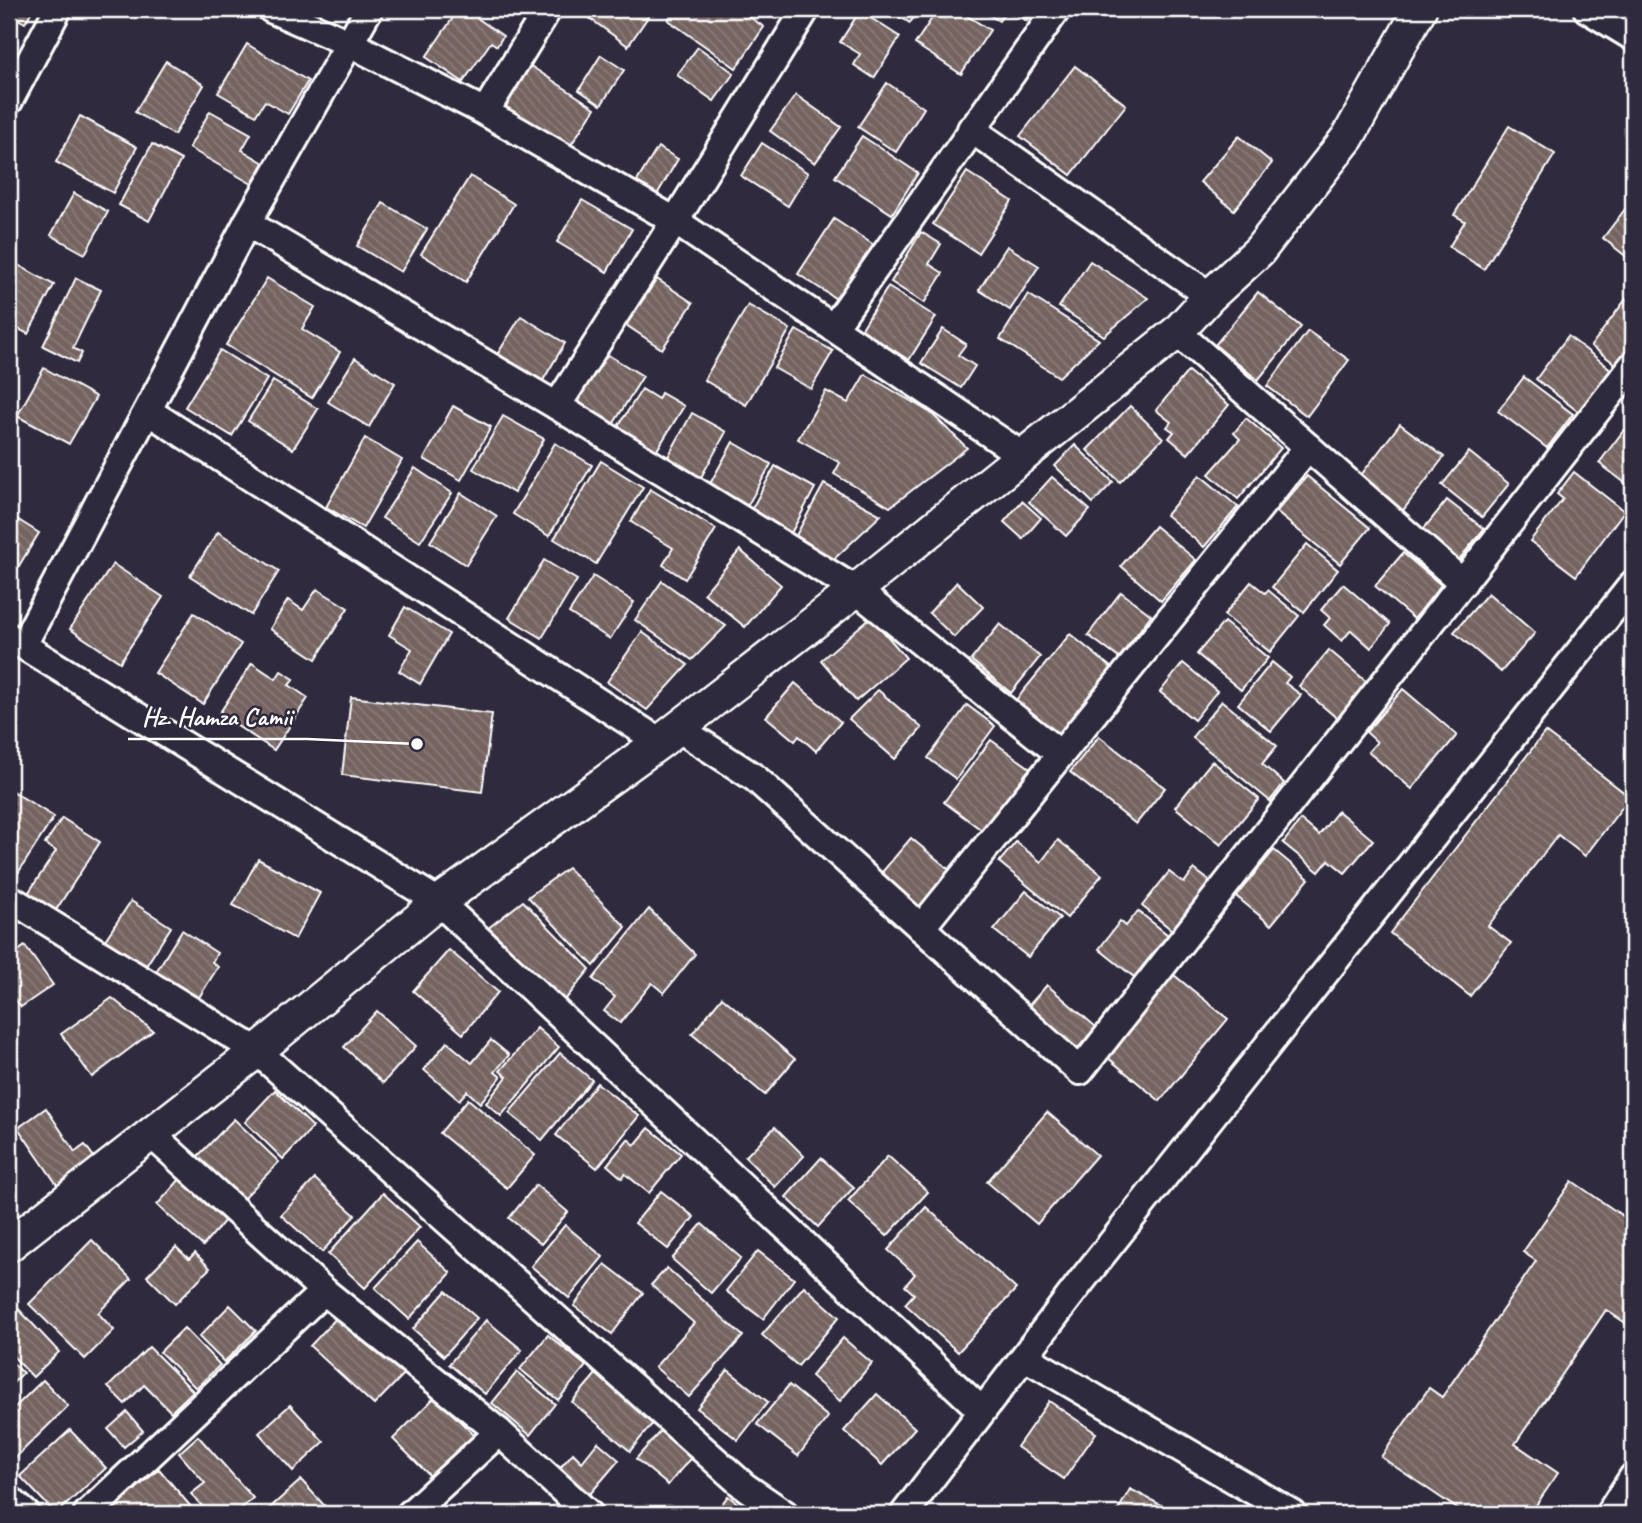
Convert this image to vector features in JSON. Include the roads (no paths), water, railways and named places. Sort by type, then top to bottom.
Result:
[{"type":"street","points":[[9,101],[58,9]]},
{"type":"street","points":[[271,9],[351,44],[485,112],[675,221],[1023,456]]},
{"type":"street","points":[[369,9],[247,223],[148,411],[16,641],[439,902],[981,1410]]},
{"type":"street","points":[[485,112],[548,9]]},
{"type":"street","points":[[556,406],[675,221],[806,9]]},
{"type":"street","points":[[834,327],[1057,9]]},
{"type":"street","points":[[9,1245],[257,1051],[439,902],[669,735],[856,590],[1177,332],[1210,296],[1259,251],[1348,137],[1420,9]]},
{"type":"street","points":[[1587,9],[1633,37]]},
{"type":"street","points":[[971,129],[1210,296]]},
{"type":"street","points":[[247,223],[556,406],[856,590],[1060,754]]},
{"type":"street","points":[[1177,332],[1463,583]]},
{"type":"street","points":[[148,411],[669,735],[755,778],[1080,1072],[1633,365]]},
{"type":"street","points":[[921,928],[1307,447]]},
{"type":"street","points":[[904,1514],[1083,1279],[1633,584]]},
{"type":"street","points":[[9,898],[257,1051],[744,1486],[785,1514]]},
{"type":"street","points":[[151,1134],[324,1291],[499,1432],[589,1514]]},
{"type":"street","points":[[87,1514],[324,1291]]},
{"type":"street","points":[[1025,1357],[1293,1514]]},
{"type":"street","points":[[410,1514],[499,1432]]},
{"type":"street","points":[[1609,1514],[1633,1477]]},
{"type":"street","points":[[9,1499],[26,1514]]},
{"type":"place","name":"Hz. Hamza Camii","points":[[417,744]]}]
